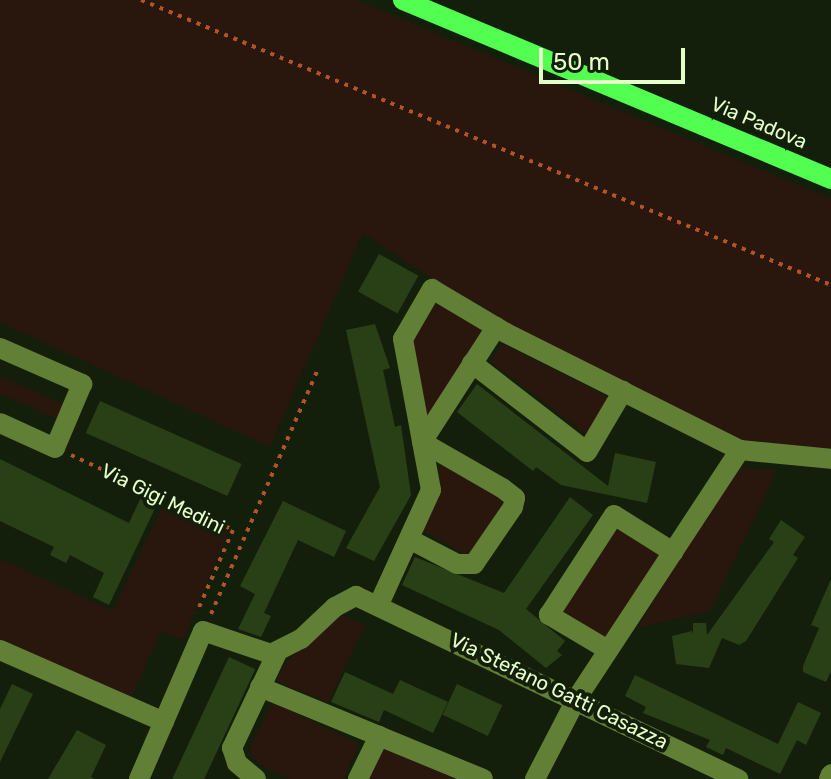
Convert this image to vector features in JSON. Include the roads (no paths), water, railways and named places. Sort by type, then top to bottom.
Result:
[{"type":"main road","name":"Via Padova","points":[[403,0],[831,179]]},
{"type":"street","points":[[256,779],[237,763],[232,748],[277,653],[348,598],[364,597],[379,604],[431,490],[403,339],[432,289],[496,327],[740,450],[831,459]]},
{"type":"street","points":[[422,442],[496,327]]},
{"type":"street","points":[[0,348],[82,384],[55,448],[0,423]]},
{"type":"street","points":[[472,363],[587,452],[623,391]]},
{"type":"street","points":[[409,539],[457,564],[474,564],[515,498],[422,442]]},
{"type":"street","points":[[535,779],[577,698],[740,450]]},
{"type":"street","points":[[608,650],[549,615],[614,515],[673,552]]},
{"type":"street","name":"Via Stefano Gatti Casazza","points":[[379,604],[738,779]]},
{"type":"street","points":[[139,779],[200,624],[254,652],[277,653]]},
{"type":"street","points":[[0,650],[164,722]]},
{"type":"street","points":[[260,687],[483,779]]},
{"type":"street","points":[[358,779],[379,736]]}]
